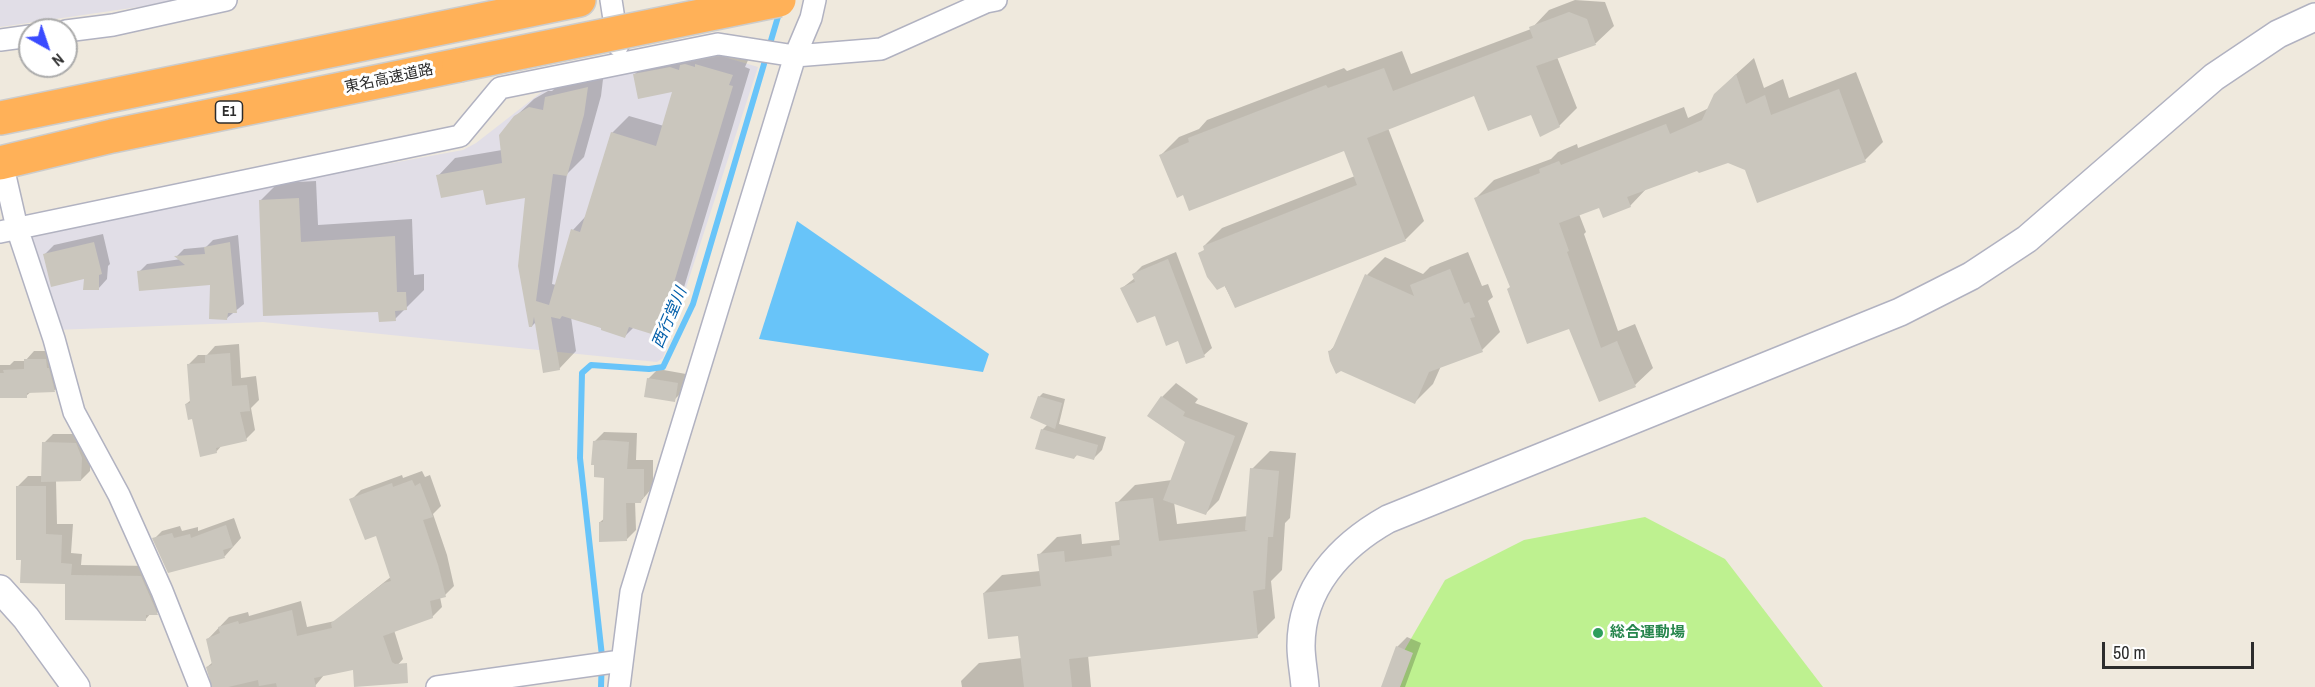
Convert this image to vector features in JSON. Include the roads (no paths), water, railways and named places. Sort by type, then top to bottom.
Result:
[{"type":"highway","points":[[0,118],[579,0]]},
{"type":"highway","name":"東名高速道路","points":[[3,172],[112,136],[779,0]]},
{"type":"street","points":[[78,29],[113,25],[226,0]]},
{"type":"street","points":[[611,0],[621,63]]},
{"type":"street","points":[[619,687],[608,663],[631,592],[778,53],[811,18],[815,0]]},
{"type":"street","points":[[9,230],[460,136],[500,88],[718,44],[778,53],[881,49],[986,2],[996,0]]},
{"type":"street","points":[[1305,687],[1301,645],[1309,598],[1330,564],[1366,531],[1388,519],[1900,312],[1971,276],[2027,239],[2214,76],[2278,34],[2315,17]]},
{"type":"street","points":[[0,40],[18,38]]},
{"type":"street","points":[[3,172],[9,230],[54,339],[74,412],[119,495],[162,591],[200,687]]},
{"type":"street","points":[[0,590],[26,618],[76,687]]},
{"type":"street","points":[[437,687],[608,663]]},
{"type":"water","points":[[797,221],[989,354],[983,372],[759,339]]},
{"type":"waterway","name":"西行堂川","points":[[601,687],[602,656],[580,458],[582,373],[591,365],[649,369],[663,367],[693,304],[780,10]]},
{"type":"place","name":"総合運動場","points":[[1598,633]]}]
